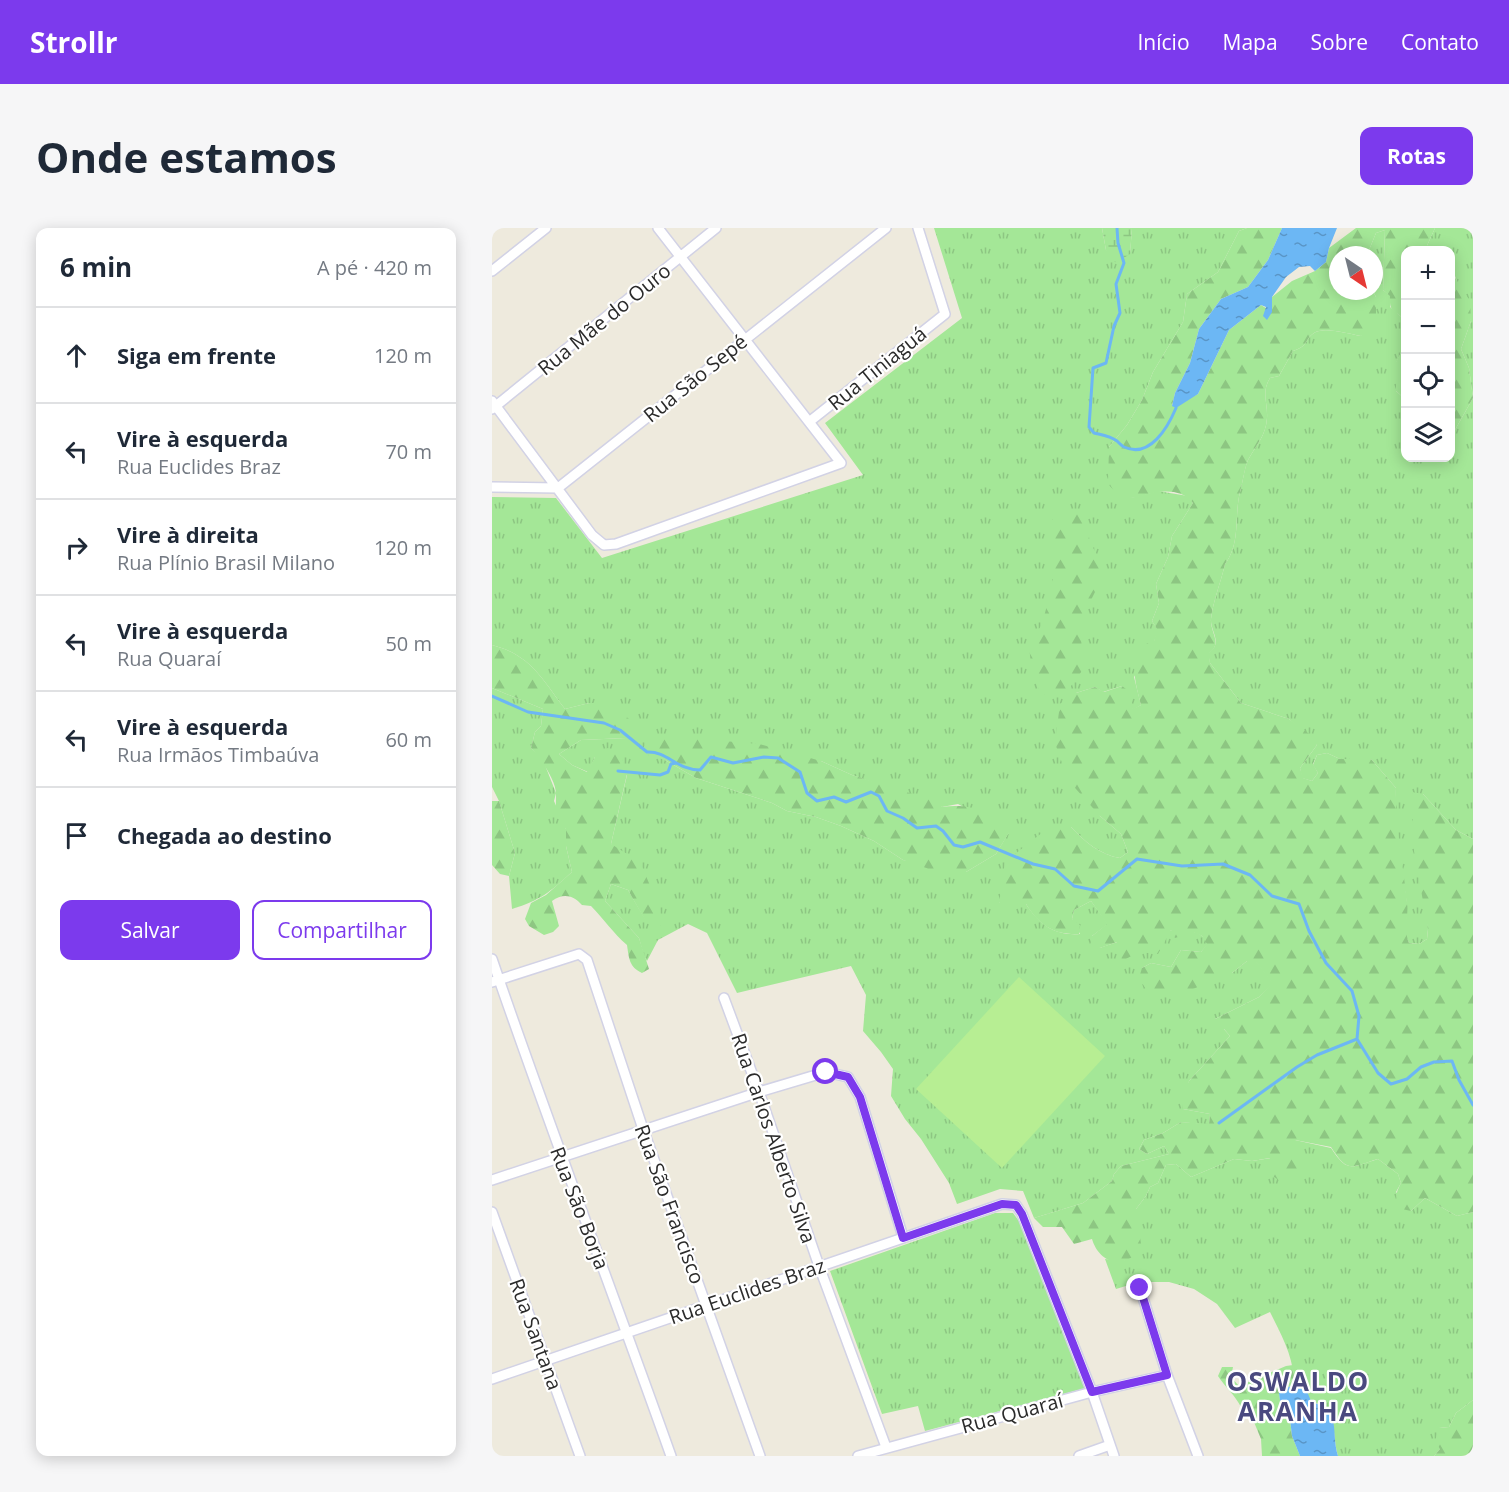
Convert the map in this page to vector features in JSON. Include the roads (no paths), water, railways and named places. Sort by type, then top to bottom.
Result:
[{"type":"street","points":[[492,271],[546,228]]},
{"type":"street","points":[[493,406],[599,542],[604,545],[616,544],[841,464],[658,228]]},
{"type":"street","name":"Rua Mãe do Ouro","points":[[493,406],[716,228]]},
{"type":"street","name":"Rua São Sepé","points":[[558,488],[744,338],[886,228]]},
{"type":"street","name":"Rua Tiniaguá","points":[[809,422],[945,314],[918,228]]},
{"type":"street","points":[[492,487],[558,488]]},
{"type":"street","name":"Rua São Francisco","points":[[496,981],[579,954],[587,960],[643,1129],[760,1456]]},
{"type":"street","name":"Rua São Borja","points":[[492,959],[496,981],[671,1456]]},
{"type":"street","name":"Rua Carlos Alberto Silva","points":[[724,998],[886,1447]]},
{"type":"street","points":[[492,1180],[643,1129],[826,1072],[848,1077],[860,1097],[903,1238]]},
{"type":"street","name":"Rua Euclides Braz","points":[[492,1379],[1002,1204],[1016,1205],[1022,1214],[1092,1392]]},
{"type":"street","name":"Rua Santana","points":[[492,1212],[580,1456]]},
{"type":"street","points":[[1140,1288],[1167,1375],[1198,1456]]},
{"type":"street","name":"Rua Quaraí","points":[[858,1456],[1092,1392],[1167,1375]]},
{"type":"street","points":[[1092,1392],[1114,1456]]},
{"type":"street","points":[[1079,1456],[1110,1445]]},
{"type":"water","points":[[1282,228],[1337,228],[1329,246],[1326,262],[1315,271],[1310,266],[1299,267],[1286,277],[1272,297],[1272,312],[1267,320],[1263,316],[1266,307],[1261,305],[1229,330],[1198,394],[1176,408],[1172,406],[1175,393],[1190,363],[1199,329],[1221,299],[1248,287],[1268,260]]},
{"type":"water","points":[[1293,1385],[1306,1389],[1311,1401],[1328,1411],[1334,1423],[1338,1456],[1300,1456],[1292,1436],[1290,1419],[1282,1415],[1279,1393]]},
{"type":"waterway","points":[[1117,228],[1118,243],[1124,263],[1116,284],[1120,313],[1114,326],[1106,363],[1093,368],[1089,427],[1094,433],[1112,438],[1124,447],[1133,450],[1142,449],[1150,445],[1163,432],[1176,408]]},
{"type":"waterway","points":[[492,696],[528,712],[604,723],[620,730],[647,752],[661,754],[692,769],[700,770],[711,757],[733,763],[764,757],[778,758],[800,772],[807,793],[817,801],[834,797],[846,802],[871,792],[879,796],[887,811],[917,828],[936,826],[954,845],[963,847],[980,842],[1033,864],[1055,869],[1074,886],[1098,891],[1137,859],[1182,866],[1223,864],[1250,875],[1272,896],[1299,904],[1309,931],[1326,963],[1352,991],[1359,1016],[1357,1039],[1378,1073],[1391,1084],[1407,1079],[1421,1067],[1434,1062],[1452,1061],[1459,1080],[1473,1105]]},
{"type":"waterway","points":[[618,771],[660,775],[668,772],[671,764],[676,763]]},
{"type":"waterway","points":[[1219,1123],[1297,1067],[1317,1055],[1357,1039]]},
{"type":"district","name":"OSWALDO ARANHA","points":[[1298,1396]]}]
